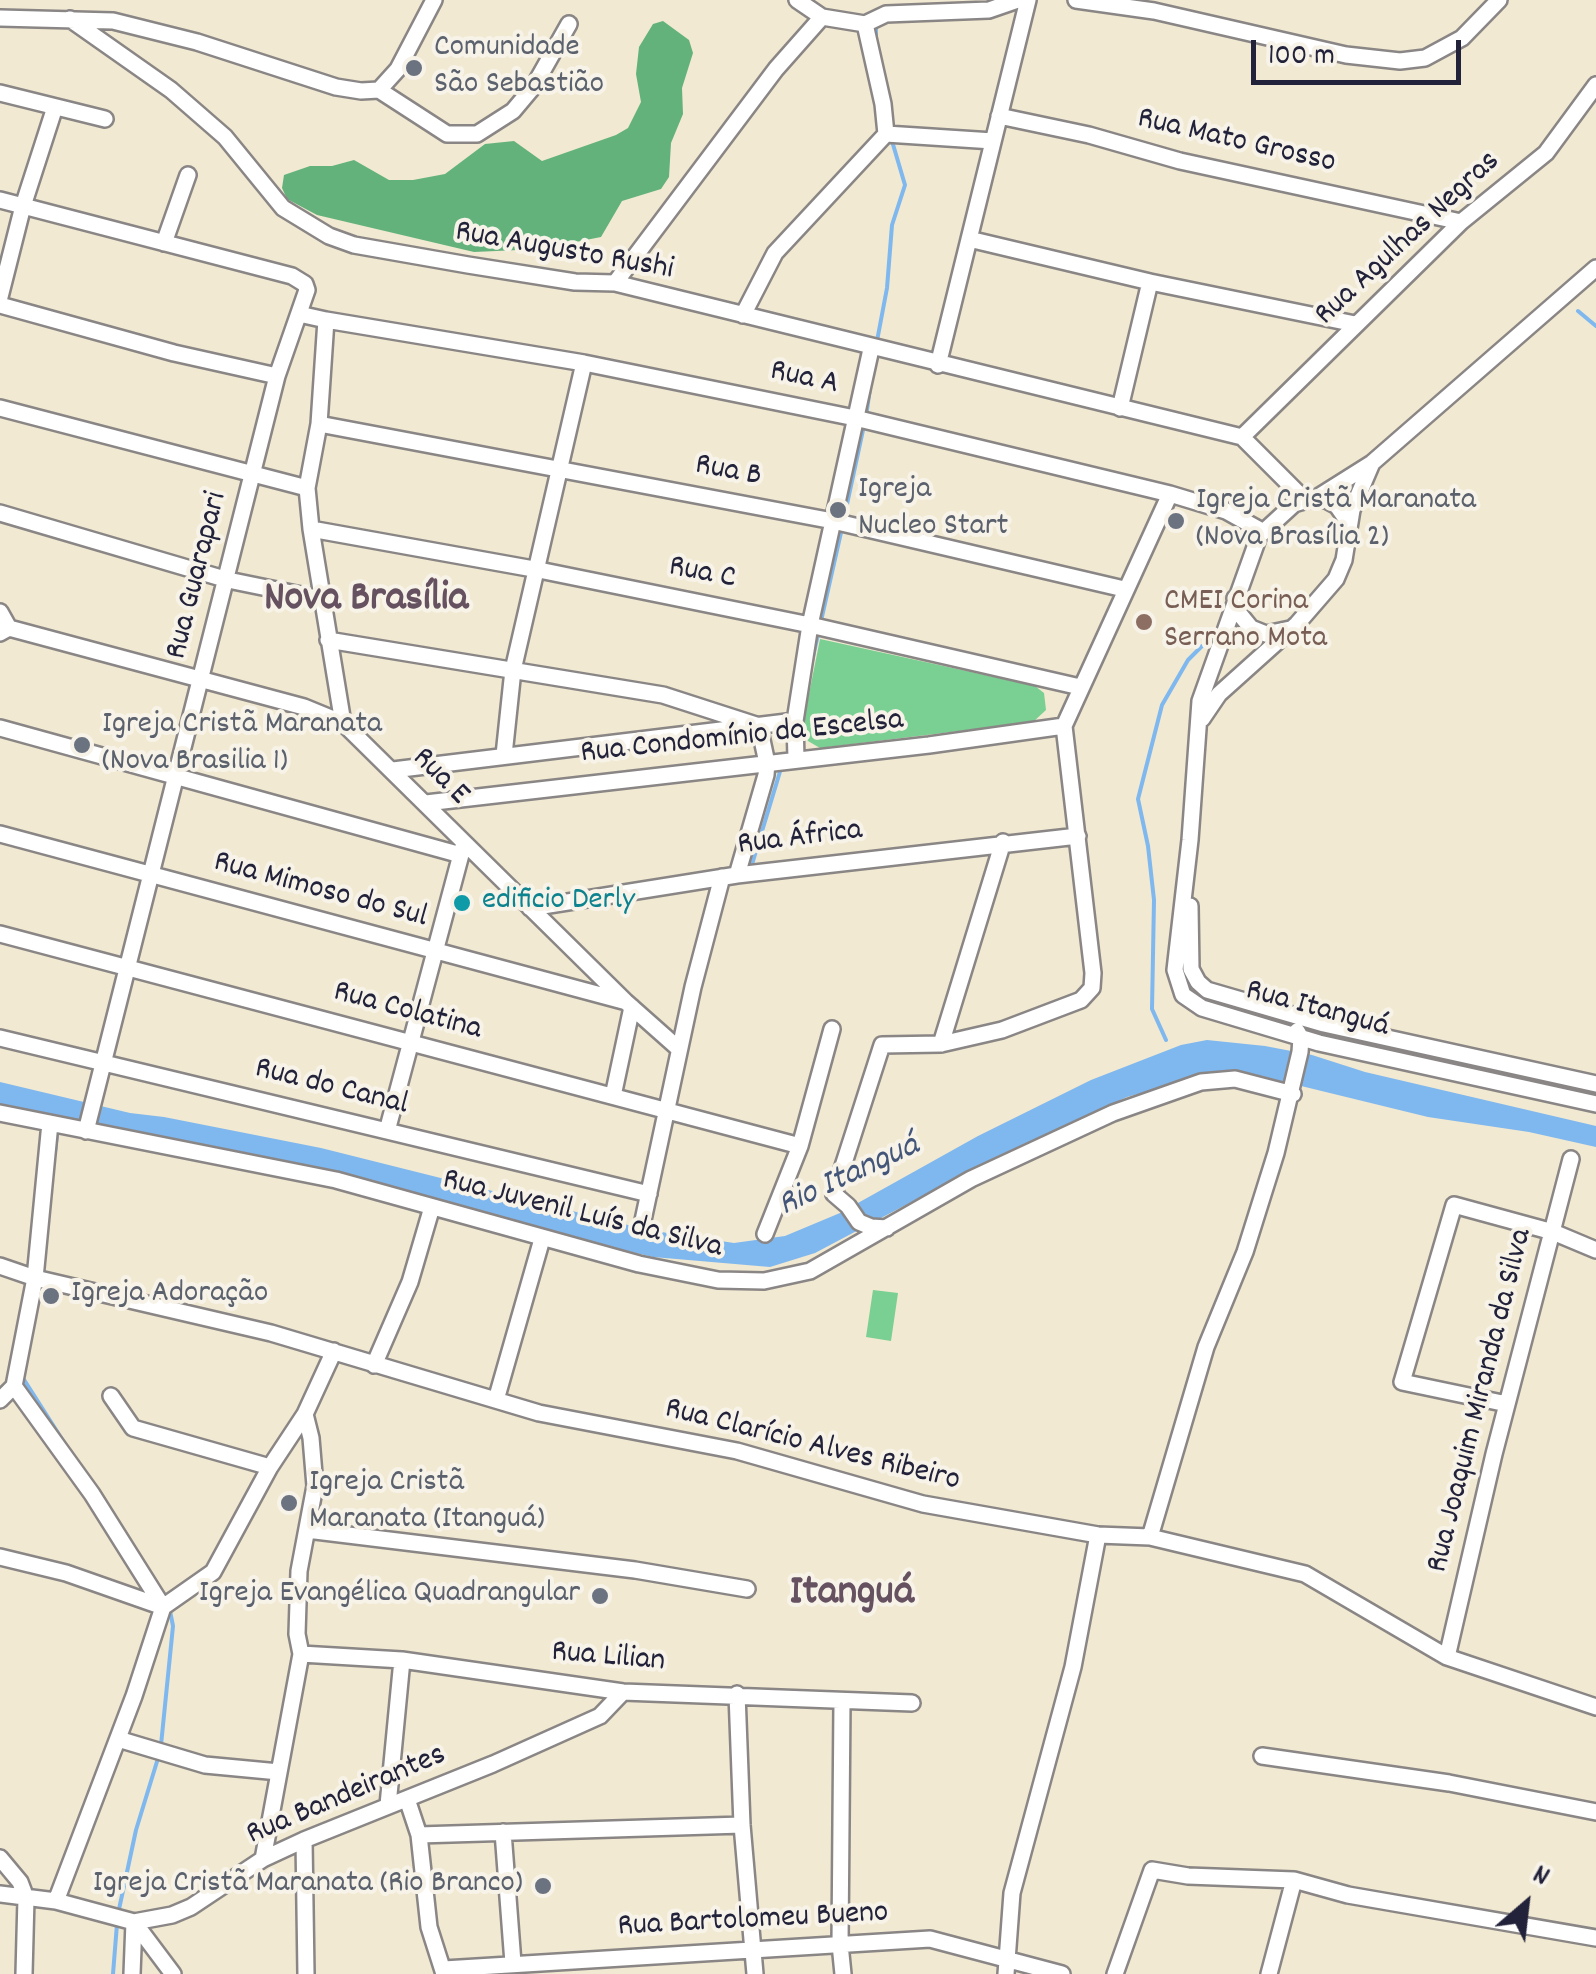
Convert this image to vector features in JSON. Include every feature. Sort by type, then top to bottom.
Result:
[{"type":"street","points":[[379,90],[409,52],[434,0]]},
{"type":"street","points":[[798,0],[822,16],[864,24],[889,7],[989,10],[1018,0]]},
{"type":"street","points":[[938,365],[1028,0]]},
{"type":"street","points":[[1076,0],[1156,6],[1346,54],[1400,61],[1426,58],[1462,38],[1499,0]]},
{"type":"street","points":[[615,284],[738,119],[822,16]]},
{"type":"street","points":[[0,18],[113,21],[197,42],[336,87],[360,92],[379,90],[447,134],[477,134],[514,110],[534,86],[569,24]]},
{"type":"street","name":"Rua Augusto Rushi","points":[[70,19],[171,90],[225,137],[283,208],[317,230],[354,245],[574,282],[615,284],[870,349],[1120,408],[1246,433]]},
{"type":"street","points":[[743,315],[774,253],[886,134],[864,24]]},
{"type":"street","name":"Rua Agulhas Negras","points":[[1246,433],[1461,222],[1546,153],[1596,85]]},
{"type":"street","points":[[0,93],[105,119]]},
{"type":"street","points":[[0,297],[23,206],[56,107]]},
{"type":"street","name":"Rua Mato Grosso","points":[[999,116],[1089,135],[1180,162],[1461,222]]},
{"type":"street","points":[[886,134],[994,141]]},
{"type":"street","points":[[164,243],[188,175]]},
{"type":"street","points":[[0,200],[300,279],[307,290],[299,314],[326,320],[319,424],[307,488],[343,724]]},
{"type":"street","points":[[969,239],[1150,282],[1355,324]]},
{"type":"street","points":[[1309,500],[1372,462],[1596,268]]},
{"type":"street","points":[[1120,408],[1150,282]]},
{"type":"street","points":[[0,305],[276,376]]},
{"type":"street","name":"Rua Guarapari","points":[[87,1127],[228,580],[276,376],[299,314]]},
{"type":"street","name":"Rua A","points":[[326,320],[584,363],[855,418],[1170,494],[1226,511],[1262,530]]},
{"type":"street","points":[[796,759],[795,721],[810,625],[870,349]]},
{"type":"street","points":[[504,755],[513,670],[584,363]]},
{"type":"street","points":[[0,408],[307,488]]},
{"type":"street","name":"Rua B","points":[[319,424],[833,521],[1124,589]]},
{"type":"street","points":[[1246,433],[1309,500]]},
{"type":"street","points":[[1198,727],[1219,694],[1297,624],[1341,568],[1348,523],[1372,462]]},
{"type":"street","points":[[888,1228],[871,1228],[859,1222],[834,1194],[882,1045],[941,1044],[1002,1030],[1081,1000],[1092,988],[1094,973],[1064,726],[1170,494]]},
{"type":"street","points":[[1262,530],[1294,504],[1309,500],[1326,500],[1338,506],[1348,523]]},
{"type":"street","points":[[0,513],[228,580],[321,599]]},
{"type":"street","name":"Rua C","points":[[311,529],[810,625],[1080,686]]},
{"type":"street","name":"Rua Itanguá","points":[[1262,530],[1203,687],[1175,970],[1178,987],[1188,1000],[1202,1008],[1301,1045],[1596,1104]]},
{"type":"street","points":[[1235,598],[1241,618],[1258,632],[1283,633],[1297,624]]},
{"type":"street","points":[[0,612],[5,630]]},
{"type":"street","name":"Rua E","points":[[5,630],[304,706],[343,724],[426,803],[463,849],[678,1049]]},
{"type":"street","points":[[328,640],[663,695],[759,726]]},
{"type":"street","points":[[393,770],[795,721]]},
{"type":"street","points":[[642,1224],[678,1049],[768,763],[759,726]]},
{"type":"street","name":"Rua Condomínio da Escelsa","points":[[426,803],[1064,726]]},
{"type":"street","points":[[0,728],[463,849],[388,1131]]},
{"type":"street","name":"Rua Mimoso do Sul","points":[[0,834],[629,1005]]},
{"type":"street","name":"Rua África","points":[[530,908],[730,876],[1078,836]]},
{"type":"street","name":"Rua Itanguá","points":[[1190,840],[1194,976],[1208,990],[1289,1016],[1596,1084]]},
{"type":"street","points":[[941,1044],[1002,842]]},
{"type":"street","name":"Rua Colatina","points":[[0,934],[800,1146]]},
{"type":"street","points":[[613,1096],[629,1005]]},
{"type":"street","points":[[1150,1537],[1206,1347],[1245,1252],[1293,1090],[1301,1045],[1289,1016]]},
{"type":"street","points":[[765,1234],[800,1146],[832,1030]]},
{"type":"street","name":"Rua do Canal","points":[[0,1038],[649,1194]]},
{"type":"street","name":"Rua Juvenil Luís da Silva","points":[[0,1112],[336,1180],[639,1264],[718,1280],[764,1281],[810,1271],[971,1179],[1113,1113],[1200,1082],[1235,1078],[1293,1090]]},
{"type":"street","points":[[0,1400],[14,1386],[35,1278],[50,1123]]},
{"type":"street","name":"Rua Joaquim Miranda da Silva","points":[[1447,1657],[1570,1159]]},
{"type":"street","points":[[1507,1404],[1402,1382],[1454,1205],[1553,1232],[1596,1250]]},
{"type":"street","points":[[374,1364],[410,1282],[432,1207]]},
{"type":"street","points":[[496,1400],[542,1238]]},
{"type":"street","name":"Rua Clarício Alves Ribeiro","points":[[0,1266],[35,1278],[271,1333],[557,1416],[736,1451],[923,1504],[1098,1535],[1150,1537],[1305,1574],[1447,1657],[1596,1706]]},
{"type":"street","points":[[56,1901],[118,1739],[163,1606],[212,1572],[270,1467],[305,1414],[334,1351]]},
{"type":"street","points":[[14,1386],[92,1494],[163,1606]]},
{"type":"street","points":[[111,1396],[133,1428],[270,1467]]},
{"type":"street","points":[[263,1859],[300,1654],[299,1571],[315,1486],[312,1438],[305,1414]]},
{"type":"street","points":[[308,1530],[635,1570],[748,1588]]},
{"type":"street","points":[[1005,1966],[1012,1893],[1073,1667],[1098,1535]]},
{"type":"street","points":[[0,1557],[66,1573],[163,1606]]},
{"type":"street","name":"Rua Lilian","points":[[300,1654],[402,1660],[623,1692],[912,1703]]},
{"type":"street","points":[[388,1805],[402,1660]]},
{"type":"street","name":"Rua Bandeirantes","points":[[0,1894],[56,1901],[134,1922],[154,1920],[191,1907],[263,1859],[304,1840],[600,1716],[623,1692]]},
{"type":"street","points":[[736,1694],[754,1974]]},
{"type":"street","points":[[842,1700],[843,1974]]},
{"type":"street","points":[[118,1739],[205,1765],[279,1772]]},
{"type":"street","points":[[1262,1756],[1449,1782],[1596,1812]]},
{"type":"street","points":[[407,1799],[419,1835],[428,1927],[444,1972]]},
{"type":"street","points":[[419,1835],[742,1825]]},
{"type":"street","points":[[503,1832],[513,1963]]},
{"type":"street","points":[[304,1840],[306,1974]]},
{"type":"street","points":[[0,1858],[20,1882],[26,1898],[24,1974]]},
{"type":"street","points":[[1115,1974],[1152,1870],[1188,1876],[1294,1880],[1348,1894],[1596,1938]]},
{"type":"street","points":[[1269,1974],[1294,1880]]},
{"type":"street","points":[[132,1974],[134,1922]]},
{"type":"street","points":[[134,1922],[173,1974]]},
{"type":"street","name":"Rua Bartolomeu Bueno","points":[[444,1972],[513,1963],[930,1939],[1005,1966],[1062,1974]]},
{"type":"green space","points":[[663,21],[689,40],[693,53],[682,88],[683,114],[671,143],[669,177],[661,189],[622,201],[601,237],[540,249],[474,252],[317,215],[287,199],[282,188],[284,175],[310,166],[354,160],[389,180],[413,180],[445,174],[485,144],[514,141],[542,161],[616,135],[628,128],[641,102],[636,74],[639,47],[653,24]]},
{"type":"green space","points":[[820,639],[1035,686],[1044,693],[1046,710],[1033,722],[820,748],[808,741],[802,729]]},
{"type":"green space","points":[[873,1290],[898,1293],[891,1341],[866,1337]]},
{"type":"water","name":"Rio Itanguá","points":[[1207,1040],[1312,1055],[1365,1072],[1596,1126],[1596,1147],[1428,1117],[1248,1073],[1220,1071],[1127,1097],[998,1156],[815,1253],[770,1267],[653,1257],[464,1207],[423,1202],[0,1111],[0,1082],[130,1113],[321,1148],[648,1230],[734,1243],[785,1236],[840,1213],[978,1136],[1091,1080],[1181,1045]]},
{"type":"waterway","points":[[876,28],[876,43]]},
{"type":"waterway","points":[[877,341],[887,288],[892,225],[905,185],[892,141]]},
{"type":"waterway","points":[[1578,311],[1596,326]]},
{"type":"waterway","points":[[866,417],[870,388]]},
{"type":"waterway","points":[[844,518],[863,430]]},
{"type":"waterway","points":[[821,621],[842,528]]},
{"type":"waterway","points":[[810,670],[819,630]]},
{"type":"waterway","points":[[1166,1040],[1152,1009],[1154,900],[1138,799],[1162,705],[1188,660],[1202,646]]},
{"type":"waterway","points":[[750,871],[782,765]]},
{"type":"waterway","points":[[55,1152],[58,1127]]},
{"type":"waterway","points":[[21,1375],[67,1447]]},
{"type":"waterway","points":[[161,1745],[173,1626],[169,1606]]},
{"type":"waterway","points":[[118,1914],[136,1830],[159,1755]]},
{"type":"waterway","points":[[113,1974],[117,1924]]},
{"type":"place","name":"Comunidade São Sebastião","points":[[414,68]]},
{"type":"place","name":"Igreja Nucleo Start","points":[[838,510]]},
{"type":"place","name":"Igreja Cristã Maranata (Nova Brasília 2)","points":[[1176,521]]},
{"type":"place","name":"CMEI Corina Serrano Mota","points":[[1144,622]]},
{"type":"place","name":"Igreja Cristã Maranata (Nova Brasilia 1)","points":[[82,745]]},
{"type":"place","name":"edificio Derly","points":[[462,903]]},
{"type":"place","name":"Igreja Adoração","points":[[51,1296]]},
{"type":"place","name":"Igreja Cristã Maranata (Itanguá)","points":[[289,1503]]},
{"type":"place","name":"Igreja Evangélica Quadrangular","points":[[600,1596]]},
{"type":"place","name":"Igreja Cristã Maranata (Rio Branco)","points":[[543,1886]]},
{"type":"district","name":"Nova Brasília","points":[[366,602]]},
{"type":"district","name":"Itanguá","points":[[852,1596]]}]
